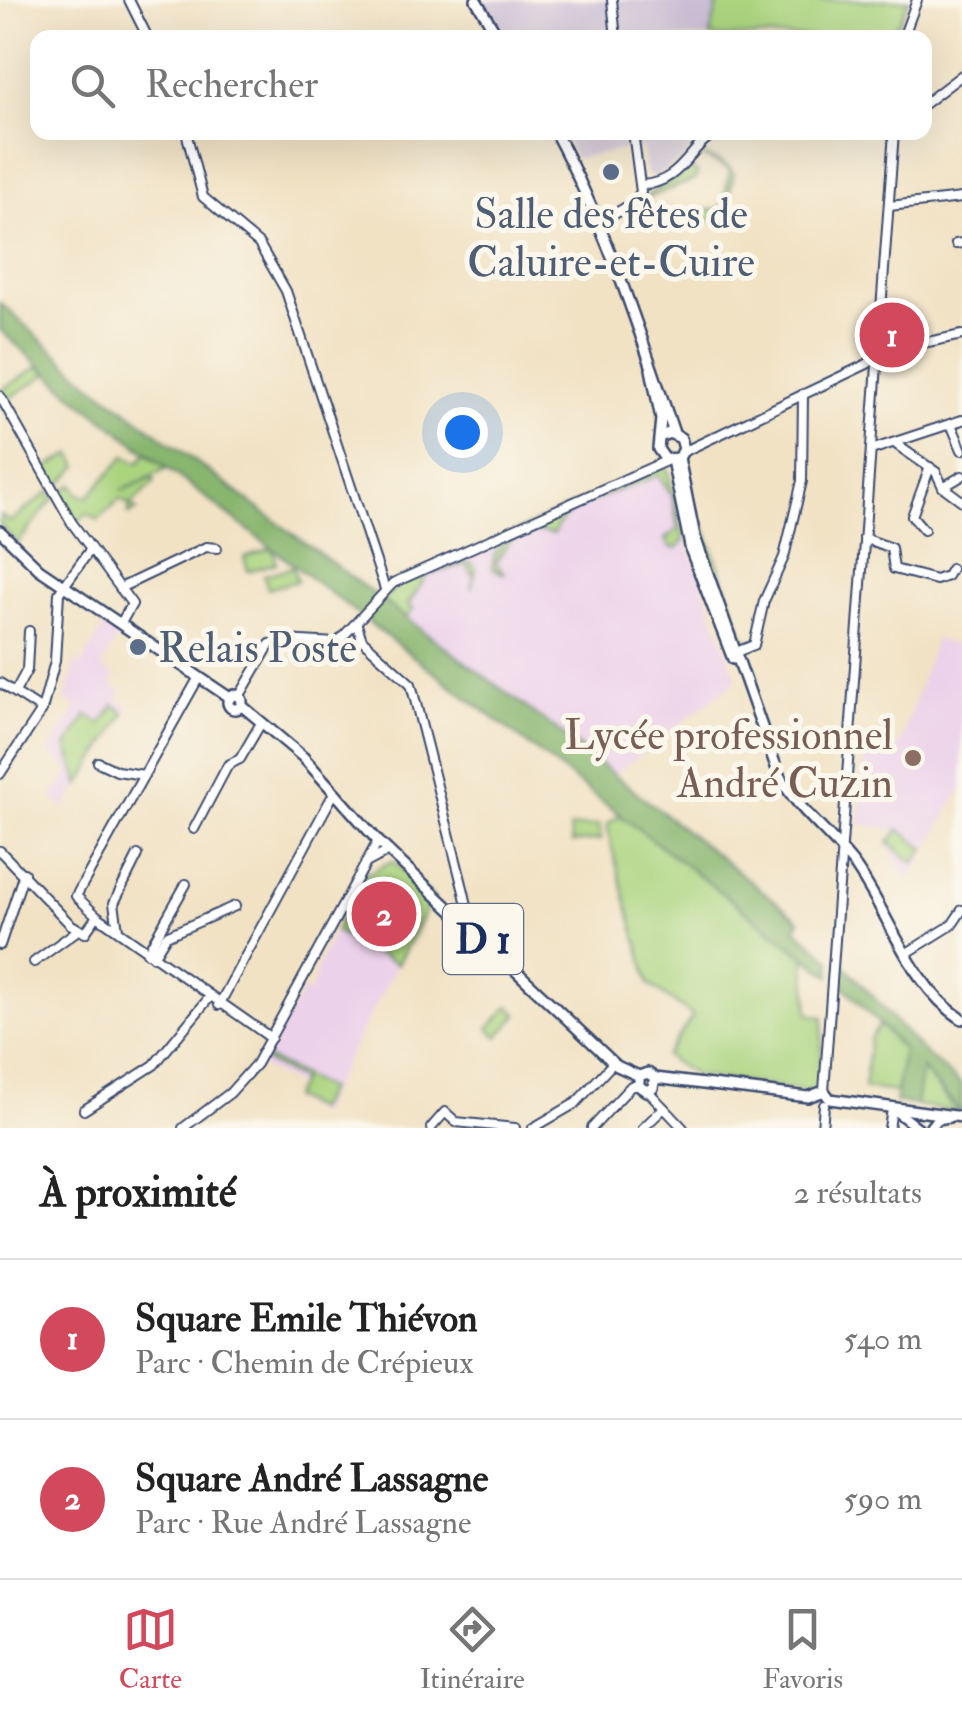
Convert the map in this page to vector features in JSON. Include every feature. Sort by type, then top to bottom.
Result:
[{"type":"main road","points":[[476,0],[494,30]]},
{"type":"main road","points":[[558,140],[601,222],[650,356],[677,435],[672,456]]},
{"type":"main road","points":[[650,356],[662,436],[672,456],[734,653],[786,788],[859,874],[934,997],[962,1019]]},
{"type":"main road","points":[[662,436],[677,435]]},
{"type":"main road","name":"D 1","points":[[0,531],[62,588]]},
{"type":"main road","name":"D 1","points":[[0,538],[32,570],[122,623],[237,700],[303,756],[378,842],[613,1063],[642,1084]]},
{"type":"main road","points":[[642,1084],[648,1073],[655,1078],[962,1118]]},
{"type":"main road","points":[[642,1084],[655,1078]]},
{"type":"main road","points":[[891,1108],[918,1128]]},
{"type":"main road","points":[[930,1128],[942,1117],[962,1118]]},
{"type":"street","points":[[129,0],[144,30]]},
{"type":"street","points":[[612,0],[615,30]]},
{"type":"street","points":[[906,30],[916,0]]},
{"type":"street","points":[[932,98],[962,75]]},
{"type":"street","points":[[188,140],[203,197],[258,244],[286,291],[382,593]]},
{"type":"street","points":[[601,222],[633,203],[642,185],[634,140]]},
{"type":"street","points":[[642,185],[656,184],[688,163],[705,140]]},
{"type":"street","points":[[822,1128],[893,140]]},
{"type":"street","points":[[889,206],[962,198]]},
{"type":"street","points":[[237,700],[270,644],[284,640],[333,644],[360,621],[382,593],[884,352],[962,334]]},
{"type":"street","points":[[734,653],[754,645],[764,601],[787,545],[802,481],[803,394]]},
{"type":"street","points":[[0,396],[90,550],[132,604],[122,623]]},
{"type":"street","points":[[871,450],[897,445],[962,420]]},
{"type":"street","points":[[951,424],[962,450]]},
{"type":"street","points":[[677,435],[699,442]]},
{"type":"street","points":[[897,445],[930,467],[942,487],[962,501]]},
{"type":"street","points":[[924,530],[912,516],[930,467]]},
{"type":"street","points":[[942,487],[962,476]]},
{"type":"street","points":[[864,538],[891,548],[894,569],[936,580],[948,576],[950,570]]},
{"type":"street","points":[[120,588],[206,547],[216,548]]},
{"type":"street","points":[[0,774],[42,710],[54,671],[62,588],[90,550]]},
{"type":"street","points":[[360,621],[362,640],[411,684],[468,910],[462,918]]},
{"type":"street","points":[[15,692],[27,670],[29,631]]},
{"type":"street","points":[[199,676],[76,896],[150,955],[271,1038]]},
{"type":"street","points":[[0,682],[42,710]]},
{"type":"street","points":[[194,828],[228,765],[240,759],[261,723]]},
{"type":"street","points":[[98,762],[117,771],[144,774]]},
{"type":"street","points":[[219,1004],[334,793]]},
{"type":"street","points":[[183,1128],[245,1079],[378,842]]},
{"type":"street","points":[[0,852],[78,930],[85,933],[98,916]]},
{"type":"street","points":[[366,863],[389,852]]},
{"type":"street","points":[[118,930],[114,903],[138,855]]},
{"type":"street","points":[[0,945],[24,874]]},
{"type":"street","points":[[841,879],[859,874]]},
{"type":"street","points":[[150,955],[186,884]]},
{"type":"street","points":[[150,955],[166,936],[235,906]]},
{"type":"street","points":[[907,953],[952,926],[961,914]]},
{"type":"street","points":[[34,962],[78,930]]},
{"type":"street","points":[[84,1110],[154,1065],[210,998]]},
{"type":"street","points":[[533,1128],[576,1103],[613,1063]]},
{"type":"street","points":[[592,1128],[631,1086],[642,1084]]},
{"type":"street","name":"D 1","points":[[642,1084],[683,1128]]},
{"type":"street","points":[[644,1128],[664,1108]]},
{"type":"street","points":[[889,1128],[891,1108]]},
{"type":"street","points":[[431,1128],[445,1112],[456,1122],[516,1128]]},
{"type":"shaded area","points":[[483,0],[719,0],[711,30],[501,30]]},
{"type":"shaded area","points":[[565,140],[697,140],[684,159],[654,177],[647,174],[642,147],[575,158]]},
{"type":"shaded area","points":[[660,466],[668,470],[676,510],[737,680],[614,775],[384,603],[394,588]]},
{"type":"shaded area","points":[[106,622],[121,631],[101,667],[115,677],[111,684],[122,693],[117,700],[129,707],[65,808],[52,798],[70,771],[48,752],[77,708],[65,699],[75,662],[82,665]]},
{"type":"shaded area","name":"Lycée professionnel André Cuzin","points":[[935,639],[959,646],[962,642],[962,787],[909,881],[886,842],[895,830],[859,824],[864,753],[899,747]]},
{"type":"shaded area","points":[[334,931],[397,964],[318,1114],[291,1099],[297,1085],[261,1067],[303,991],[311,991]]},
{"type":"green space","points":[[719,0],[909,0],[899,23],[889,30],[712,30]]},
{"type":"green space","points":[[689,169],[697,172],[696,179],[647,198],[650,209],[662,206],[660,213],[645,211],[642,201],[647,196]]},
{"type":"green space","points":[[730,169],[734,174],[722,221],[662,214],[722,209]]},
{"type":"green space","points":[[0,303],[87,381],[558,731],[792,914],[800,921],[795,928],[831,960],[830,976],[76,398],[0,330]]},
{"type":"green space","points":[[39,366],[47,374],[8,399],[1,390]]},
{"type":"green space","points":[[146,453],[167,468],[121,491],[153,477],[155,482],[131,504],[137,510],[129,514],[129,505],[120,499],[98,520],[88,513],[78,522],[60,493],[73,484],[78,494],[88,497],[125,456],[139,463]]},
{"type":"green space","points":[[72,454],[79,466],[57,488],[46,468]]},
{"type":"green space","points":[[660,466],[668,470],[684,540],[678,548],[671,548],[665,539],[678,529],[672,495],[658,475],[584,504],[560,523],[554,534],[526,531],[508,543],[496,563],[505,574],[492,568],[494,555],[508,535]]},
{"type":"green space","points":[[50,491],[54,498],[17,544],[0,524],[0,515],[10,522]]},
{"type":"green space","points":[[703,523],[744,638],[751,640],[741,647],[701,536],[698,525]]},
{"type":"green space","points":[[272,548],[277,563],[248,571],[244,557]]},
{"type":"green space","points":[[471,562],[476,569],[471,589],[474,576],[466,564],[427,575],[408,605],[413,609],[405,619],[380,602],[422,574]]},
{"type":"green space","points":[[293,567],[297,581],[268,589],[264,575]]},
{"type":"green space","points":[[114,705],[125,713],[80,785],[67,746],[87,715],[101,724]]},
{"type":"green space","points":[[622,814],[805,956],[809,1014],[823,1017],[820,1085],[810,1092],[694,1075],[665,1056],[693,1016],[649,984],[607,824]]},
{"type":"green space","points":[[599,825],[601,840],[572,843],[570,828]]},
{"type":"green space","points":[[899,829],[925,849],[914,863],[889,843]]},
{"type":"green space","points":[[392,861],[433,897],[397,964],[335,931],[363,876]]},
{"type":"green space","points":[[842,962],[921,1050],[962,1085],[962,1113],[922,1069],[916,1105],[895,1102],[903,1050],[840,982]]},
{"type":"green space","points":[[509,1006],[518,1015],[498,1037],[489,1028]]},
{"type":"green space","points":[[880,1025],[903,1050],[897,1092],[864,1088],[870,1038]]},
{"type":"green space","points":[[267,1058],[328,1089],[316,1110],[292,1098],[301,1080],[265,1061]]},
{"type":"green space","points":[[921,1068],[957,1112],[916,1105]]},
{"type":"place","name":"Salle des fêtes de Caluire-et-Cuire","points":[[611,172]]},
{"type":"place","name":"Square Emile Thiévon","points":[[892,335]]},
{"type":"place","name":"Relais Poste","points":[[138,647]]},
{"type":"place","name":"Lycée professionnel André Cuzin","points":[[913,758]]},
{"type":"place","name":"Square André Lassagne","points":[[384,914]]}]
